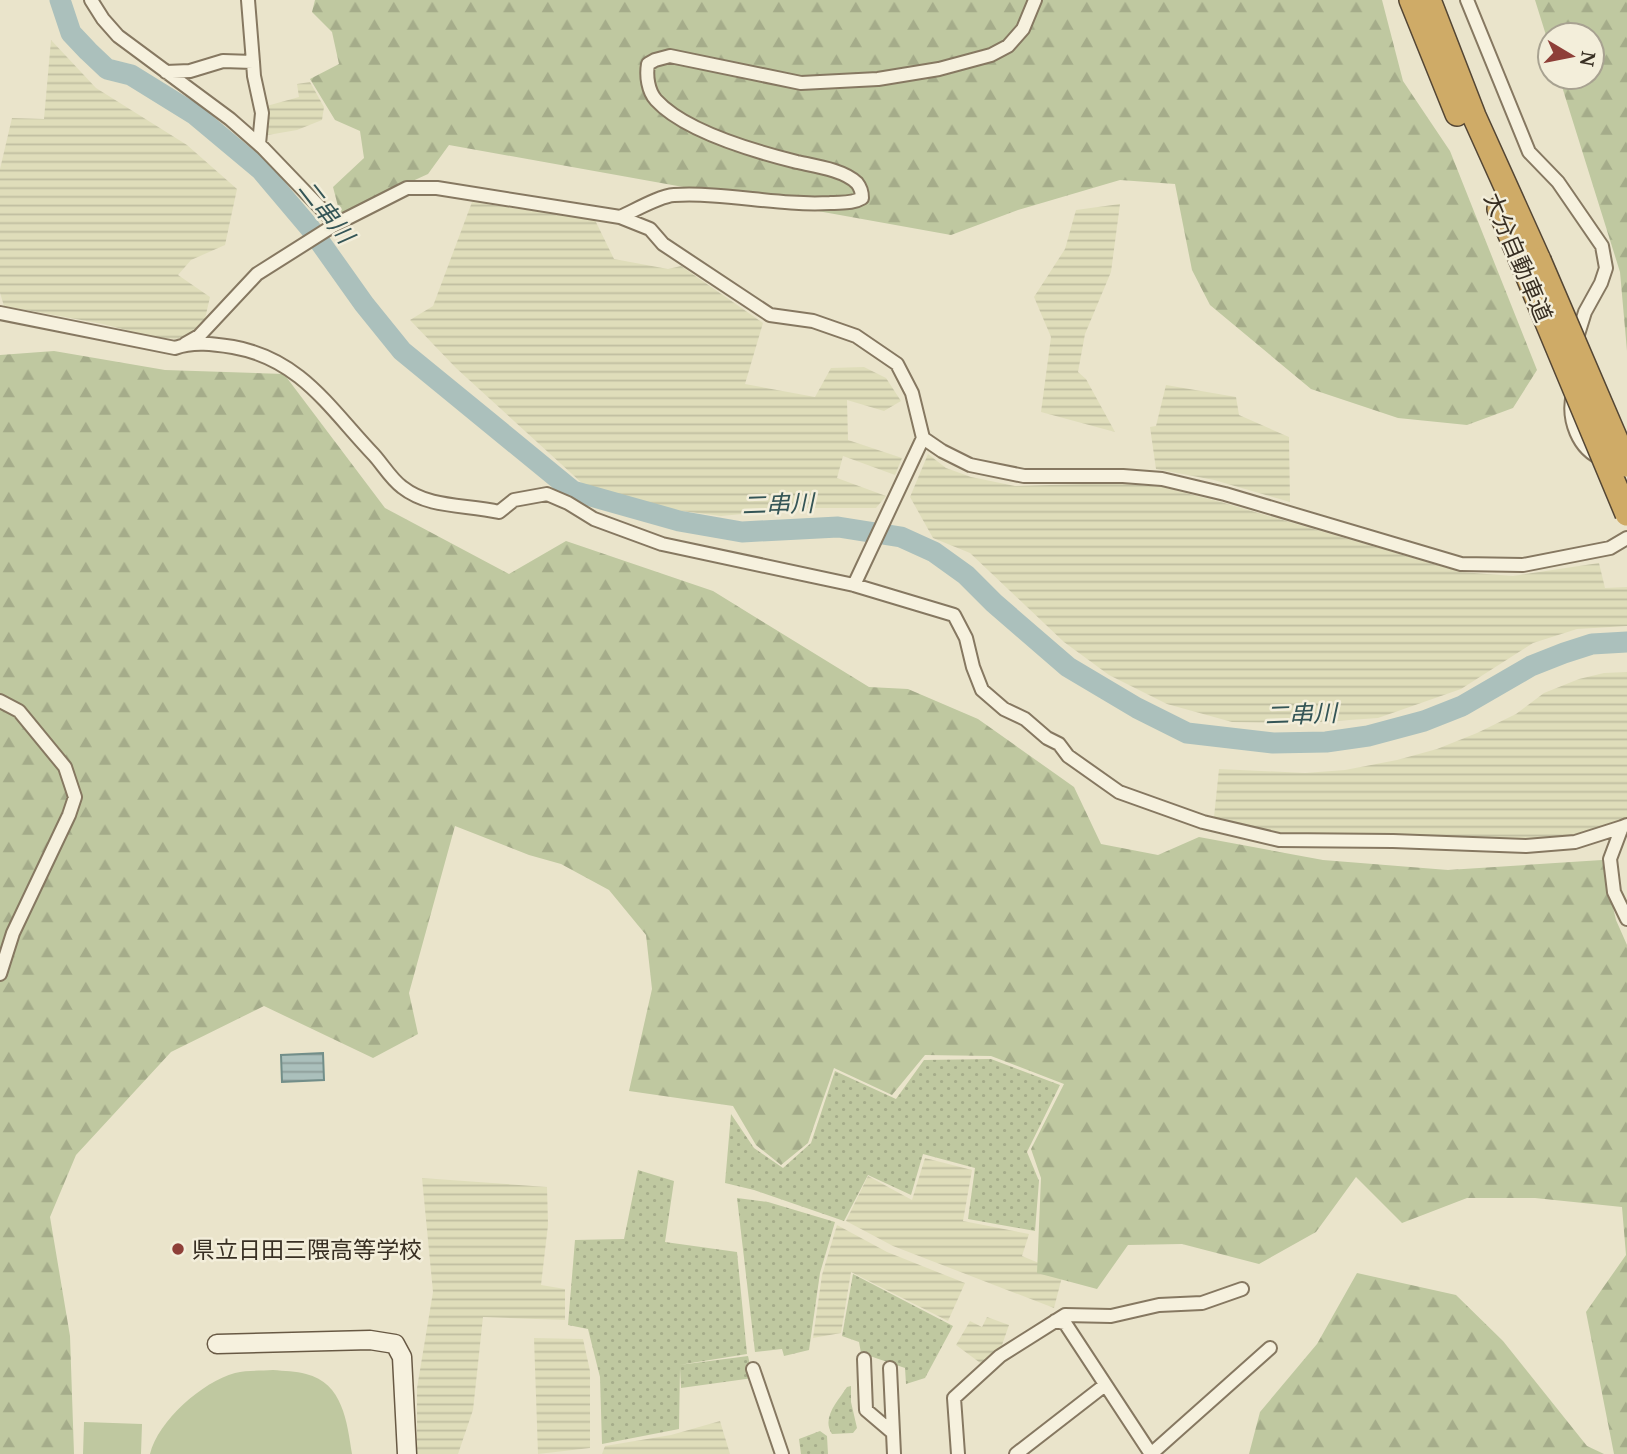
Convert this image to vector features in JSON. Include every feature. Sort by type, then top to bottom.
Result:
[{"type":"highway","name":"大分自動車道","points":[[1410,0],[1427,45],[1627,465]]},
{"type":"highway","name":"大分自動車道","points":[[1429,0],[1627,514]]},
{"type":"street","points":[[91,0],[118,36],[230,118],[259,144],[335,224]]},
{"type":"street","points":[[247,0],[254,76],[262,113],[259,144]]},
{"type":"street","points":[[620,217],[671,195],[810,203],[855,202],[862,198],[862,190],[855,181],[824,167],[738,145],[690,124],[669,111],[654,98],[649,83],[649,64],[654,60],[670,56],[801,83],[878,79],[939,69],[992,55],[1008,46],[1023,29],[1035,0]]},
{"type":"street","points":[[1466,0],[1529,152],[1558,182],[1602,246],[1606,268],[1585,312],[1575,344],[1578,376],[1570,407],[1576,430],[1591,455],[1627,465]]},
{"type":"street","points":[[166,72],[190,71],[223,61],[253,62]]},
{"type":"street","points":[[0,313],[175,348],[198,336],[257,274],[335,224],[407,188],[437,188],[620,217],[650,229],[663,244],[770,315],[813,321],[856,336],[897,363],[912,393],[923,438],[854,585]]},
{"type":"street","points":[[184,345],[215,344],[250,350],[293,370],[342,417],[361,443],[400,486],[420,499],[499,512],[514,500],[547,494],[594,519],[662,544],[854,585],[954,615],[966,638],[982,690],[1004,709],[1025,719],[1047,738],[1059,744],[1068,756],[1119,792],[1203,822],[1279,840],[1526,846],[1575,842],[1624,826]]},
{"type":"street","points":[[923,438],[970,465],[1024,476],[1123,476],[1162,479],[1225,494],[1461,565],[1523,565],[1610,548],[1627,538]]},
{"type":"street","points":[[0,701],[19,711],[65,767],[75,796],[69,815],[13,933],[0,974]]},
{"type":"street","points":[[1624,826],[1611,859],[1614,892],[1627,919]]},
{"type":"street","points":[[958,1454],[954,1398],[1000,1356],[1065,1315],[1111,1316],[1159,1305],[1202,1303],[1242,1289]]},
{"type":"street","points":[[1055,1321],[1065,1323],[1146,1452],[1270,1348]]},
{"type":"street","points":[[217,1344],[370,1340],[395,1344],[402,1357],[407,1454]]},
{"type":"street","points":[[864,1359],[866,1409],[893,1433]]},
{"type":"street","points":[[890,1368],[894,1454]]},
{"type":"street","points":[[753,1369],[782,1454]]},
{"type":"street","points":[[1016,1454],[1105,1385]]},
{"type":"shaded area","points":[[51,40],[96,88],[187,145],[237,189],[225,245],[191,260],[178,275],[210,297],[204,323],[191,335],[175,339],[153,337],[103,324],[4,306],[0,293],[0,169],[12,118],[44,119]]},
{"type":"shaded area","points":[[310,82],[324,107],[322,120],[297,130],[262,136],[263,107],[299,97],[297,84]]},
{"type":"shaded area","points":[[472,202],[595,220],[614,259],[668,269],[681,266],[763,323],[745,384],[815,397],[831,368],[864,367],[886,378],[901,401],[884,411],[847,400],[848,440],[902,458],[895,475],[843,456],[837,478],[886,496],[876,508],[806,508],[721,516],[674,510],[584,485],[456,368],[410,320],[433,306]]},
{"type":"shaded area","points":[[1120,204],[1111,272],[1085,334],[1078,372],[1086,379],[1115,432],[1041,412],[1051,337],[1034,297],[1065,249],[1076,210]]},
{"type":"shaded area","points":[[1166,385],[1236,397],[1239,415],[1289,437],[1290,502],[1214,480],[1156,469],[1150,427],[1156,426]]},
{"type":"shaded area","points":[[928,454],[946,468],[971,477],[1015,486],[1117,483],[1162,487],[1461,572],[1513,576],[1599,563],[1605,588],[1627,587],[1627,626],[1577,629],[1533,643],[1461,689],[1378,718],[1306,723],[1232,722],[1167,704],[1109,675],[1064,642],[970,553],[933,538],[910,497]]},
{"type":"shaded area","points":[[1627,672],[1627,818],[1560,839],[1521,840],[1265,832],[1239,827],[1214,817],[1219,769],[1305,773],[1345,770],[1397,760],[1437,749],[1477,733],[1516,714],[1544,693],[1579,679],[1604,673]]},
{"type":"shaded area","points":[[323,1053],[324,1080],[282,1082],[281,1055]]},
{"type":"shaded area","points":[[925,1158],[972,1170],[963,1221],[1029,1234],[1022,1256],[1063,1273],[1054,1308],[893,1246],[846,1221],[868,1176],[912,1200]]},
{"type":"shaded area","points":[[422,1178],[547,1187],[548,1225],[541,1285],[565,1289],[565,1320],[483,1317],[473,1410],[458,1454],[417,1454],[417,1388],[433,1292]]},
{"type":"shaded area","points":[[837,1225],[887,1252],[965,1283],[948,1321],[851,1272],[841,1333],[813,1338],[822,1275]]},
{"type":"shaded area","points":[[987,1317],[1009,1325],[1002,1345],[983,1365],[956,1345],[970,1321],[982,1327]]},
{"type":"shaded area","points":[[534,1338],[583,1339],[590,1371],[590,1448],[538,1454]]},
{"type":"shaded area","points":[[720,1421],[730,1454],[602,1454],[605,1446],[671,1435]]},
{"type":"green space","points":[[315,0],[1382,0],[1403,81],[1450,151],[1537,370],[1513,408],[1467,425],[1398,418],[1311,389],[1210,305],[1192,270],[1175,184],[1120,180],[1018,210],[951,235],[449,145],[428,174],[340,214],[333,187],[364,158],[360,131],[335,120],[310,79],[339,64],[332,32],[312,12]]},
{"type":"green space","points":[[1535,0],[1627,0],[1627,351],[1620,272],[1563,91],[1606,91],[1606,21],[1542,21]]},
{"type":"green space","points":[[54,351],[165,370],[284,374],[385,508],[509,574],[566,541],[713,591],[869,687],[908,689],[978,719],[1074,787],[1101,844],[1158,855],[1199,837],[1323,860],[1448,870],[1602,860],[1616,920],[1627,945],[1627,1454],[1614,1454],[1586,1312],[1626,1255],[1622,1207],[1535,1198],[1467,1198],[1402,1223],[1356,1177],[1316,1232],[1259,1264],[1182,1244],[1128,1245],[1097,1289],[1037,1273],[1041,1178],[1031,1149],[1064,1084],[991,1056],[925,1055],[892,1095],[834,1068],[808,1143],[781,1165],[756,1145],[733,1106],[629,1091],[652,989],[646,935],[609,890],[561,864],[529,855],[455,826],[409,993],[418,1034],[373,1058],[264,1006],[171,1052],[76,1155],[50,1217],[70,1336],[74,1454],[0,1454],[0,355]]},
{"type":"green space","points":[[991,1059],[1060,1085],[1027,1152],[1039,1181],[1035,1231],[968,1219],[975,1168],[923,1154],[911,1195],[868,1175],[844,1221],[754,1190],[725,1183],[731,1114],[754,1148],[783,1168],[811,1143],[835,1071],[896,1099],[924,1060]]},
{"type":"green space","points":[[638,1170],[674,1181],[665,1242],[737,1252],[747,1354],[679,1365],[748,1356],[753,1378],[681,1388],[680,1368],[679,1429],[602,1444],[600,1377],[588,1329],[568,1325],[575,1240],[624,1239]]},
{"type":"green space","points":[[737,1198],[768,1202],[835,1222],[820,1273],[809,1350],[784,1356],[782,1349],[755,1352]]},
{"type":"green space","points":[[1357,1273],[1456,1295],[1503,1341],[1587,1446],[1604,1454],[1249,1454],[1260,1412],[1317,1344]]},
{"type":"green space","points":[[853,1274],[953,1326],[925,1378],[906,1384],[905,1368],[861,1353],[859,1342],[842,1336]]},
{"type":"green space","points":[[273,1370],[306,1374],[328,1386],[341,1405],[352,1454],[150,1454],[155,1441],[172,1416],[183,1404],[209,1385],[235,1373]]},
{"type":"green space","points":[[851,1386],[851,1402],[857,1428],[853,1433],[832,1434],[828,1422],[830,1416],[835,1404],[847,1387]]},
{"type":"green space","points":[[84,1422],[142,1424],[141,1454],[83,1454]]},
{"type":"green space","points":[[820,1431],[827,1436],[828,1454],[801,1454],[799,1439]]},
{"type":"waterway","name":"二串川","points":[[60,0],[71,33],[88,51],[107,69],[131,75],[194,114],[261,170],[310,228],[364,304],[402,351],[573,491],[679,521],[742,532],[838,527],[901,537],[934,552],[966,575],[1068,667],[1137,708],[1187,733],[1273,743],[1326,742],[1368,736],[1424,721],[1462,706],[1531,666],[1564,653],[1592,644],[1627,642]]},
{"type":"place","name":"県立日田三隈高等学校","points":[[178,1249]]}]
